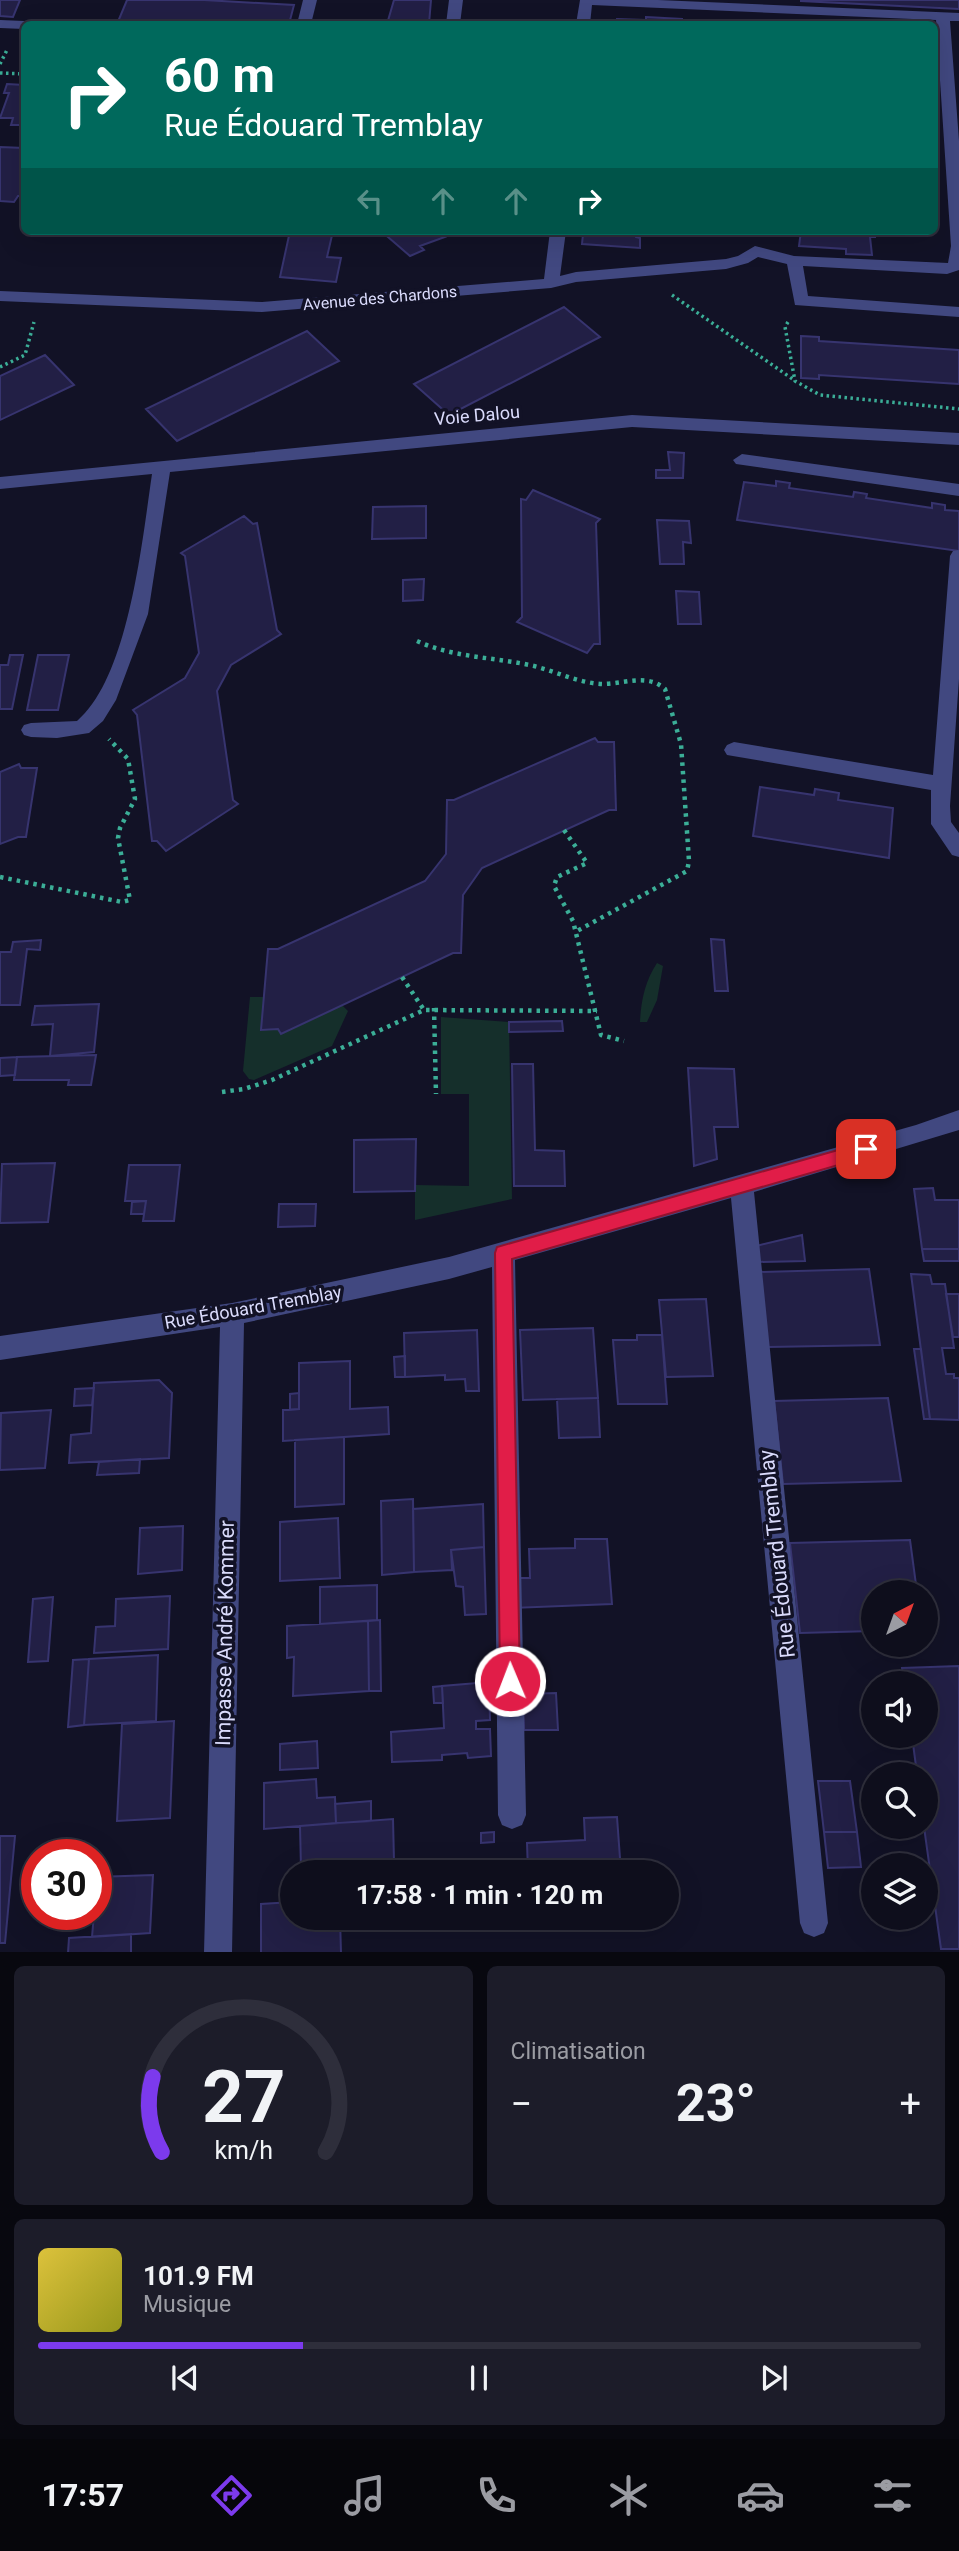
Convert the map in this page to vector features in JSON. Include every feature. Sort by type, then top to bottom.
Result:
[{"type":"street","points":[[305,21],[310,0]]},
{"type":"street","points":[[453,21],[456,0]]},
{"type":"street","points":[[583,21],[586,1],[760,4],[951,17],[959,246],[955,266],[947,269],[794,261],[801,301],[959,312]]},
{"type":"street","points":[[0,24],[21,25]]},
{"type":"street","points":[[551,283],[557,235]]},
{"type":"street","name":"Avenue des Chardons","points":[[0,296],[262,307],[551,283],[576,277],[726,264],[743,260],[756,245],[794,261]]},
{"type":"street","name":"Voie Dalou","points":[[0,483],[632,421],[959,439]]},
{"type":"street","points":[[742,460],[959,490]]},
{"type":"street","points":[[31,730],[74,730],[90,723],[107,700],[139,614],[162,466]]},
{"type":"street","points":[[959,556],[941,824],[959,849]]},
{"type":"street","points":[[734,750],[943,784]]},
{"type":"street","name":"Rue Édouard Tremblay","points":[[0,1348],[232,1314],[449,1268],[959,1120]]},
{"type":"street","name":"Rue Édouard Tremblay","points":[[742,1185],[746,1248],[814,1923]]},
{"type":"street","points":[[503,1253],[512,1815]]},
{"type":"street","name":"Impasse André Kommer","points":[[218,1952],[232,1314]]},
{"type":"path","points":[[0,73],[21,75]]},
{"type":"path","points":[[637,272],[795,381],[820,395],[959,410]]},
{"type":"path","points":[[0,367],[25,355],[41,298]]},
{"type":"path","points":[[795,381],[785,327],[801,301]]},
{"type":"path","points":[[417,640],[434,650],[530,665],[594,684],[648,680],[661,683],[665,689],[682,752],[689,861],[687,871],[577,931]]},
{"type":"path","points":[[0,877],[121,902],[130,900],[118,838],[120,828],[135,799],[128,759],[90,723]]},
{"type":"path","points":[[564,830],[587,863],[556,877],[554,886],[570,910],[577,931],[577,945],[601,1035],[624,1041]]},
{"type":"path","points":[[402,977],[424,1010]]},
{"type":"path","points":[[222,1092],[272,1080],[424,1010],[434,1008],[597,1012]]},
{"type":"path","points":[[434,1008],[436,1094]]},
{"type":"green space","points":[[657,963],[663,966],[657,1000],[647,1022],[640,1022],[644,991]]},
{"type":"green space","points":[[250,997],[264,997],[261,1030],[278,1029],[342,1005],[348,1011],[332,1046],[254,1080],[249,1079],[243,1071]]},
{"type":"green space","points":[[441,1017],[509,1022],[512,1199],[415,1220],[415,1185],[469,1186],[469,1094],[441,1094]]},
{"type":"building","points":[[0,0],[20,0],[13,17],[0,16]]},
{"type":"building","points":[[127,0],[204,0],[294,5],[290,21],[118,21]]},
{"type":"building","points":[[394,0],[431,0],[429,21],[388,21]]},
{"type":"building","points":[[801,0],[959,0],[959,9],[801,1]]},
{"type":"building","points":[[646,17],[682,21],[617,21],[646,20]]},
{"type":"building","points":[[7,84],[21,85],[21,125],[11,125],[13,118],[0,118],[9,93],[4,93]]},
{"type":"building","points":[[0,147],[21,148],[21,196],[14,202],[0,201]]},
{"type":"building","points":[[289,235],[332,235],[327,257],[341,258],[336,282],[280,277]]},
{"type":"building","points":[[386,235],[445,237],[420,246],[424,250],[410,256]]},
{"type":"building","points":[[583,235],[636,235],[640,238],[640,248],[582,244]]},
{"type":"building","points":[[800,235],[875,235],[870,237],[872,255],[846,254],[846,249],[799,246]]},
{"type":"building","points":[[564,307],[600,337],[449,415],[414,384]]},
{"type":"building","points":[[307,331],[339,361],[177,441],[146,409]]},
{"type":"building","points":[[801,336],[819,337],[819,341],[959,350],[959,384],[819,375],[819,379],[801,378]]},
{"type":"building","points":[[45,355],[74,385],[0,420],[0,376]]},
{"type":"building","points":[[668,452],[684,453],[683,478],[656,478],[656,470],[670,470]]},
{"type":"building","points":[[776,481],[790,483],[789,488],[853,497],[854,492],[867,494],[866,498],[932,508],[932,503],[945,505],[945,510],[959,511],[959,551],[737,520],[744,482],[776,486]]},
{"type":"building","points":[[533,490],[600,519],[596,523],[600,644],[594,644],[587,653],[517,622],[522,617],[521,499],[526,500]]},
{"type":"building","points":[[426,506],[426,538],[372,539],[373,507]]},
{"type":"building","points":[[244,516],[253,524],[257,523],[277,630],[281,634],[231,665],[217,691],[233,800],[238,804],[166,851],[157,841],[152,841],[137,715],[133,710],[185,678],[199,653],[185,556],[181,553]]},
{"type":"building","points":[[657,520],[689,521],[691,543],[683,542],[684,564],[660,564]]},
{"type":"building","points":[[424,579],[423,600],[403,601],[403,580]]},
{"type":"building","points":[[676,591],[699,592],[701,624],[678,624]]},
{"type":"building","points":[[10,655],[23,655],[12,709],[0,709],[0,665],[8,665]]},
{"type":"building","points":[[38,655],[69,655],[58,710],[27,710]]},
{"type":"building","points":[[595,738],[598,742],[614,742],[616,810],[609,810],[482,868],[463,895],[461,953],[453,953],[281,1034],[278,1029],[261,1030],[268,949],[278,949],[425,881],[446,854],[447,800],[454,800]]},
{"type":"building","points":[[19,764],[21,768],[37,768],[26,837],[0,844],[0,772]]},
{"type":"building","points":[[760,787],[814,795],[815,789],[839,793],[838,800],[893,808],[889,858],[753,836]]},
{"type":"building","points":[[711,939],[724,940],[728,991],[715,991]]},
{"type":"building","points":[[41,940],[40,950],[27,949],[20,1005],[0,1005],[0,952],[11,952],[13,942]]},
{"type":"building","points":[[99,1004],[94,1052],[50,1056],[53,1024],[32,1025],[35,1006]]},
{"type":"building","points":[[562,1021],[563,1031],[509,1032],[509,1022]]},
{"type":"building","points":[[96,1055],[91,1085],[68,1085],[69,1080],[14,1080],[17,1057]]},
{"type":"building","points":[[17,1057],[15,1075],[0,1076],[0,1058]]},
{"type":"building","points":[[512,1064],[533,1064],[535,1150],[564,1151],[565,1186],[514,1186]]},
{"type":"building","points":[[688,1068],[734,1069],[738,1127],[714,1127],[717,1159],[694,1166]]},
{"type":"building","points":[[416,1139],[415,1191],[354,1192],[354,1140]]},
{"type":"building","points":[[55,1163],[48,1222],[0,1223],[2,1164]]},
{"type":"building","points":[[129,1165],[180,1165],[174,1221],[143,1221],[146,1201],[125,1201]]},
{"type":"building","points":[[933,1188],[935,1200],[959,1200],[959,1249],[922,1249],[914,1189]]},
{"type":"building","points":[[146,1201],[144,1214],[131,1214],[132,1202]]},
{"type":"building","points":[[279,1204],[316,1204],[315,1226],[278,1227]]},
{"type":"building","points":[[802,1235],[805,1261],[758,1262],[756,1246]]},
{"type":"building","points":[[922,1249],[959,1249],[959,1261],[924,1261]]},
{"type":"building","points":[[869,1269],[880,1345],[768,1347],[759,1272]]},
{"type":"building","points":[[911,1274],[930,1275],[932,1284],[945,1284],[954,1348],[942,1348],[946,1374],[954,1374],[954,1378],[959,1378],[959,1420],[930,1419]]},
{"type":"building","points":[[946,1294],[959,1294],[959,1337],[953,1337]]},
{"type":"building","points":[[706,1299],[713,1376],[666,1377],[659,1300]]},
{"type":"building","points":[[593,1328],[598,1398],[523,1400],[520,1330]]},
{"type":"building","points":[[477,1330],[479,1391],[466,1391],[465,1379],[445,1380],[445,1375],[405,1377],[404,1333]]},
{"type":"building","points":[[637,1335],[662,1335],[667,1404],[618,1404],[613,1340],[637,1340]]},
{"type":"building","points":[[914,1349],[921,1349],[930,1419],[924,1419]]},
{"type":"building","points":[[405,1356],[405,1377],[395,1377],[394,1357]]},
{"type":"building","points":[[350,1361],[350,1409],[388,1407],[389,1434],[283,1441],[283,1410],[299,1409],[299,1363]]},
{"type":"building","points":[[159,1380],[172,1393],[169,1458],[69,1463],[71,1435],[91,1433],[94,1383]]},
{"type":"building","points":[[94,1388],[92,1405],[74,1406],[75,1389]]},
{"type":"building","points":[[299,1393],[299,1409],[290,1410],[290,1394]]},
{"type":"building","points":[[598,1398],[600,1437],[559,1438],[557,1399]]},
{"type":"building","points":[[888,1398],[901,1481],[783,1484],[774,1401]]},
{"type":"building","points":[[51,1410],[45,1468],[0,1470],[1,1413]]},
{"type":"building","points":[[344,1437],[344,1504],[295,1507],[295,1440]]},
{"type":"building","points":[[140,1459],[139,1473],[97,1475],[99,1462]]},
{"type":"building","points":[[413,1499],[414,1572],[382,1575],[381,1501]]},
{"type":"building","points":[[483,1504],[484,1547],[451,1550],[452,1570],[414,1572],[413,1509]]},
{"type":"building","points":[[338,1518],[340,1578],[280,1581],[280,1522]]},
{"type":"building","points":[[183,1526],[182,1570],[138,1574],[140,1528]]},
{"type":"building","points":[[575,1539],[607,1539],[612,1604],[512,1608],[512,1578],[530,1578],[529,1549],[575,1548]]},
{"type":"building","points":[[910,1540],[915,1580],[861,1580],[861,1631],[800,1633],[790,1543]]},
{"type":"building","points":[[484,1547],[486,1614],[465,1615],[463,1587],[456,1586],[451,1550]]},
{"type":"building","points":[[377,1585],[377,1620],[320,1624],[320,1587]]},
{"type":"building","points":[[170,1596],[168,1649],[94,1653],[96,1627],[115,1626],[116,1599]]},
{"type":"building","points":[[53,1597],[48,1661],[28,1662],[33,1599]]},
{"type":"building","points":[[380,1620],[381,1691],[369,1691],[368,1621]]},
{"type":"building","points":[[368,1621],[369,1691],[293,1696],[294,1657],[287,1658],[287,1626]]},
{"type":"building","points":[[158,1655],[156,1721],[84,1725],[89,1659]]},
{"type":"building","points":[[89,1659],[84,1725],[68,1727],[73,1660]]},
{"type":"building","points":[[959,1666],[959,1949],[941,1949],[938,1927],[938,1853],[928,1853],[926,1839],[938,1839],[938,1762],[915,1762],[914,1748],[938,1748],[938,1671],[902,1671],[902,1668]]},
{"type":"building","points":[[489,1682],[490,1720],[476,1721],[476,1729],[490,1729],[491,1756],[468,1758],[467,1753],[442,1755],[442,1760],[392,1762],[391,1732],[444,1728],[442,1686]]},
{"type":"building","points":[[442,1686],[443,1703],[434,1703],[433,1687]]},
{"type":"building","points":[[556,1693],[558,1730],[524,1730],[523,1694]]},
{"type":"building","points":[[174,1721],[170,1818],[117,1821],[122,1724]]},
{"type":"building","points":[[317,1741],[318,1768],[280,1770],[280,1744]]},
{"type":"building","points":[[316,1779],[317,1798],[335,1797],[336,1823],[264,1829],[264,1783]]},
{"type":"building","points":[[818,1781],[850,1781],[857,1832],[824,1832]]},
{"type":"building","points":[[371,1801],[371,1821],[336,1823],[335,1804]]},
{"type":"building","points":[[617,1817],[620,1860],[528,1860],[527,1843],[585,1840],[584,1818]]},
{"type":"building","points":[[393,1819],[394,1860],[301,1860],[300,1826]]},
{"type":"building","points":[[494,1832],[494,1842],[481,1843],[481,1833]]},
{"type":"building","points":[[824,1832],[857,1832],[861,1867],[828,1868]]},
{"type":"building","points":[[0,1836],[15,1836],[5,1943],[0,1943]]},
{"type":"building","points":[[153,1875],[150,1933],[92,1937],[93,1930],[112,1930],[112,1876]]},
{"type":"building","points":[[280,1903],[280,1930],[340,1930],[341,1952],[261,1952],[261,1904]]},
{"type":"building","points":[[131,1934],[131,1952],[68,1952],[69,1938]]},
{"type":"route","points":[[510,1681],[503,1253],[866,1149]]}]
